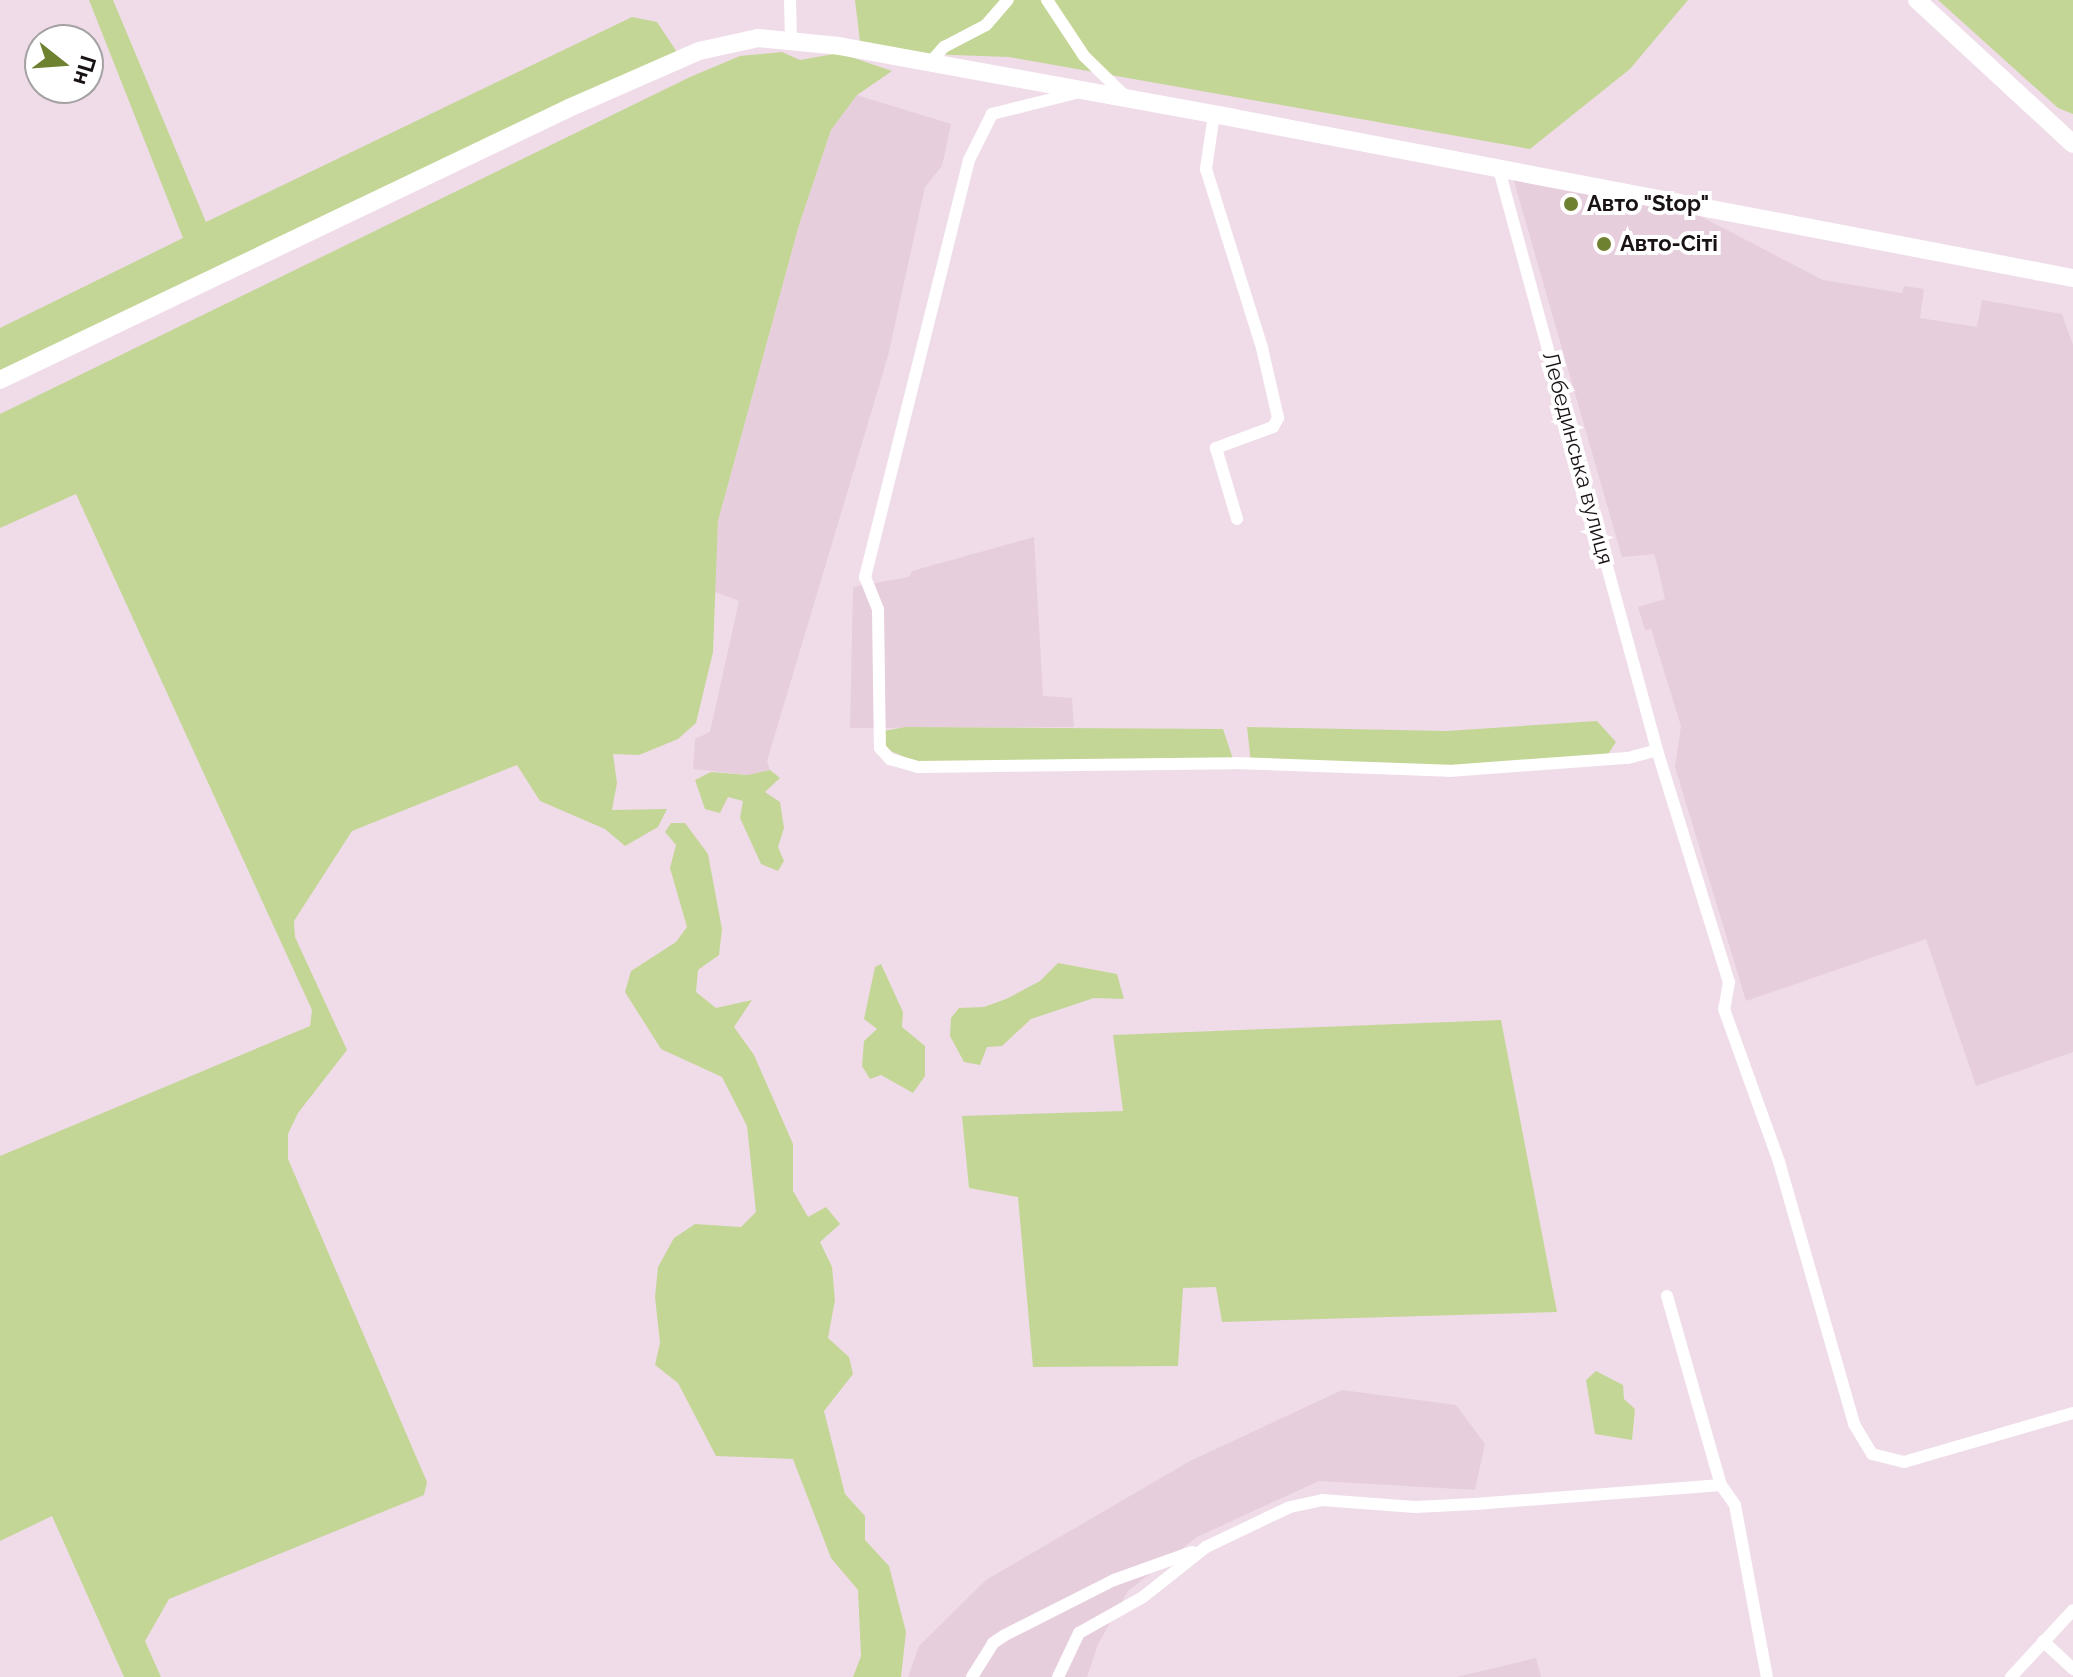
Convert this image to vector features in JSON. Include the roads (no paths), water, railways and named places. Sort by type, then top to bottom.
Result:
[{"type":"street","points":[[790,0],[791,40]]},
{"type":"street","points":[[929,64],[944,47],[986,25],[1008,0]]},
{"type":"street","points":[[1047,0],[1084,56],[1129,101]]},
{"type":"street","points":[[1917,0],[2073,144]]},
{"type":"street","points":[[0,380],[681,58],[743,40],[791,40],[1214,114],[2073,278]]},
{"type":"street","points":[[1084,92],[1030,101],[992,114],[969,160],[865,577],[878,610],[880,748],[890,759],[918,767],[1243,763],[1449,771],[1628,758],[1657,750]]},
{"type":"street","points":[[1214,114],[1206,169],[1262,348],[1278,418],[1273,427],[1216,448],[1237,519]]},
{"type":"street","name":"Лебединська вулиця","points":[[1498,166],[1657,750],[1729,982],[1724,1009],[1779,1162],[1864,1442],[1881,1460],[1904,1462],[2073,1413]]},
{"type":"street","points":[[1667,1296],[1721,1485],[1735,1505],[1767,1677]]},
{"type":"street","points":[[972,1677],[993,1643],[1005,1635],[1114,1580],[1206,1547],[1290,1507],[1322,1500],[1415,1507],[1721,1485]]},
{"type":"street","points":[[1058,1677],[1079,1633],[1143,1597],[1206,1547]]},
{"type":"street","points":[[2011,1677],[2073,1610]]},
{"type":"street","points":[[2043,1641],[2073,1669]]},
{"type":"place","name":"Авто \"Stop\"","points":[[1571,204]]},
{"type":"place","name":"Авто-Сіті","points":[[1604,244]]}]
